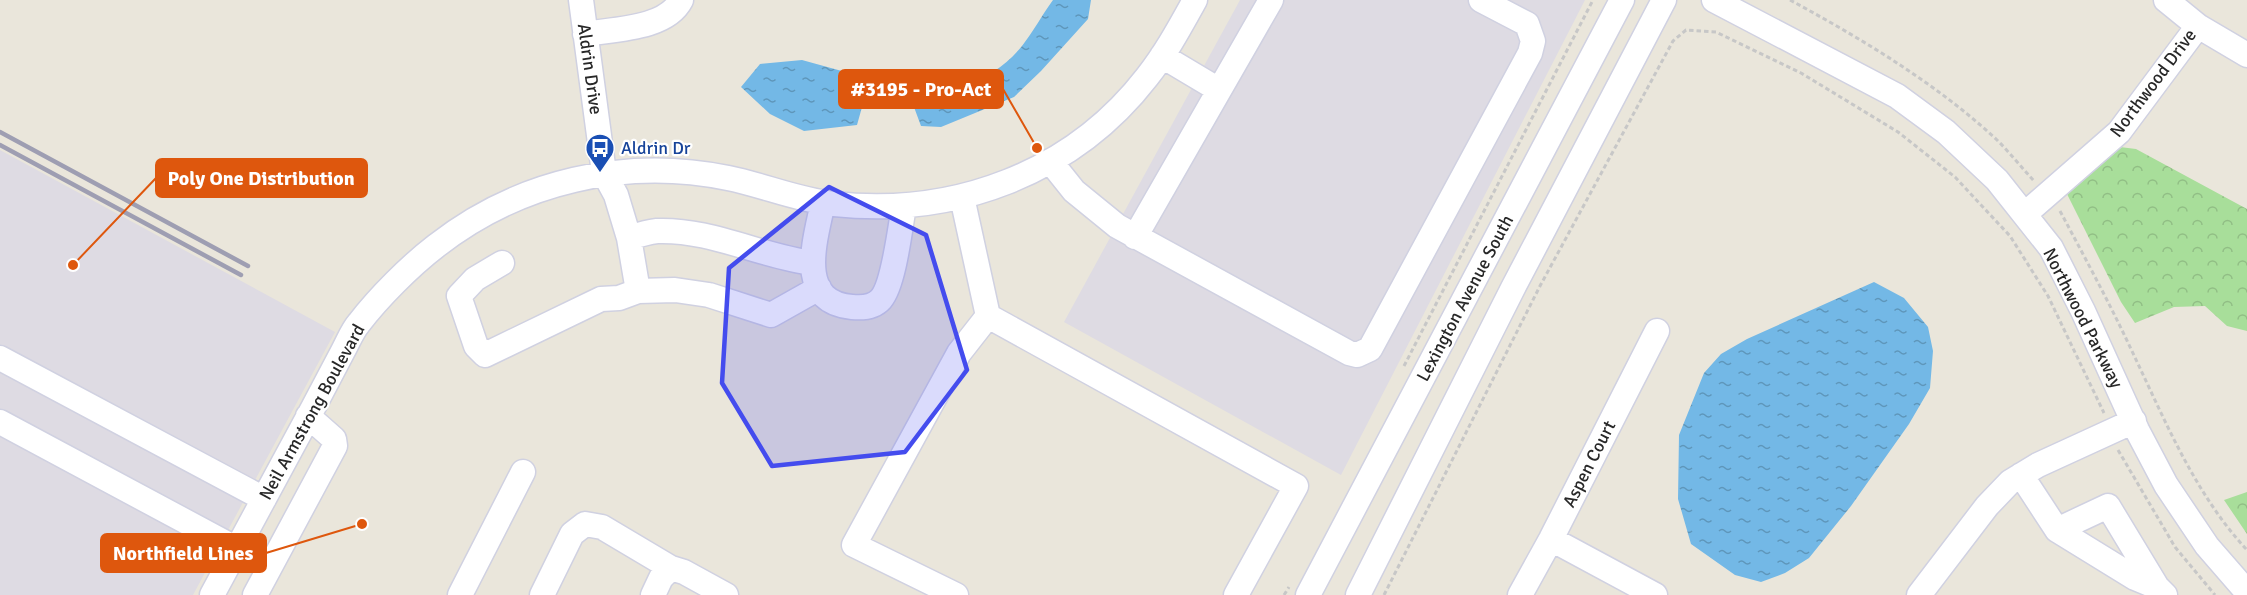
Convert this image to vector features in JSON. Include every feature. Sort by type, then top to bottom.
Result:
[{"type":"street","name":"Aldrin Drive","points":[[581,0],[604,173],[616,195],[629,238],[638,291]]},
{"type":"street","points":[[585,34],[659,22],[681,0]]},
{"type":"street","name":"Neil Armstrong Boulevard","points":[[212,595],[357,324],[408,270],[466,224],[532,191],[604,173],[645,170],[688,172],[728,178],[823,202],[858,206],[904,206],[962,197],[1004,183],[1050,161],[1082,141],[1146,79],[1194,0]]},
{"type":"street","points":[[1135,237],[1270,0]]},
{"type":"street","points":[[1050,161],[1074,190],[1117,226],[1349,353],[1357,355],[1370,349],[1530,53],[1533,41],[1527,24],[1481,0]]},
{"type":"street","name":"Lexington Avenue South","points":[[1301,587],[1622,0]]},
{"type":"street","points":[[1358,595],[1514,288],[1665,0]]},
{"type":"street","name":"Northwood Parkway","points":[[1713,0],[1873,82],[1919,111],[1989,172],[2051,248],[2083,310],[2156,467],[2182,512],[2207,546],[2247,592]]},
{"type":"street","name":"Northwood Drive","points":[[2025,214],[2119,132],[2198,26],[2166,0]]},
{"type":"street","points":[[2198,26],[2247,54]]},
{"type":"street","points":[[1162,56],[1219,90]]},
{"type":"street","points":[[962,197],[988,316],[1296,486],[1236,595]]},
{"type":"street","points":[[823,202],[812,263],[814,280],[826,297],[845,307],[866,308],[882,298],[891,275],[904,206]]},
{"type":"street","points":[[629,238],[655,231],[682,232],[722,240],[770,255],[812,263]]},
{"type":"street","points":[[502,263],[475,279],[459,296],[476,346],[484,355],[601,299],[619,298],[638,291],[675,290],[709,295],[771,315],[819,288]]},
{"type":"street","points":[[956,595],[854,545],[959,352],[988,316]]},
{"type":"street","name":"Aspen Court","points":[[1520,595],[1657,332]]},
{"type":"street","points":[[0,358],[264,499]]},
{"type":"street","points":[[255,595],[335,446],[334,439],[308,416]]},
{"type":"street","points":[[1919,595],[1998,494],[2021,475],[2134,421]]},
{"type":"street","points":[[0,422],[237,549]]},
{"type":"street","points":[[460,595],[523,472]]},
{"type":"street","points":[[2021,475],[2057,530],[2135,578],[2161,591]]},
{"type":"street","points":[[2057,530],[2108,506],[2161,591]]},
{"type":"street","points":[[542,595],[572,534],[585,524],[602,527],[671,568],[684,572],[726,595]]},
{"type":"street","points":[[1551,539],[1656,595]]},
{"type":"street","points":[[652,595],[661,578],[671,568]]},
{"type":"path","points":[[1402,370],[1593,0]]},
{"type":"path","points":[[1790,0],[1843,30],[1954,105],[1997,141],[2040,187]]},
{"type":"path","points":[[1384,595],[1540,286],[1673,41],[1686,30],[1716,32],[1801,73],[1898,132],[1955,177],[2010,236],[2048,296],[2112,431],[2118,450],[2175,548],[2215,595]]},
{"type":"path","points":[[2059,209],[2106,298],[2185,461],[2215,508],[2247,550]]},
{"type":"path","points":[[1284,595],[1301,587]]},
{"type":"highlighted area","points":[[829,187],[926,235],[967,370],[905,452],[772,466],[722,383],[729,268]]},
{"type":"shaded area","points":[[1240,0],[1585,0],[1341,475],[1064,322]]},
{"type":"shaded area","points":[[0,150],[335,332],[193,595],[0,595]]},
{"type":"green space","points":[[2120,147],[2136,149],[2247,209],[2247,331],[2227,326],[2205,306],[2174,307],[2135,323],[2121,302],[2067,194]]},
{"type":"green space","points":[[2247,492],[2247,534],[2224,500]]},
{"type":"water","points":[[1053,0],[1091,0],[1088,19],[1014,97],[941,127],[921,126],[911,99],[971,83],[998,69],[1022,46]]},
{"type":"water","points":[[802,60],[849,73],[869,82],[857,125],[804,131],[770,114],[741,87],[760,64]]},
{"type":"water","points":[[1874,282],[1904,298],[1928,327],[1933,351],[1930,388],[1909,424],[1851,506],[1809,558],[1785,573],[1761,582],[1735,575],[1691,544],[1678,499],[1679,435],[1704,373],[1721,354],[1747,339]]},
{"type":"railway","points":[[0,132],[248,266]]},
{"type":"railway","points":[[0,145],[241,275]]},
{"type":"place","name":"#3195 - Pro-Act","points":[[1037,148]]},
{"type":"place","name":"Aldrin Dr","points":[[600,174]]},
{"type":"place","name":"Poly One Distribution","points":[[73,265]]},
{"type":"place","name":"Northfield Lines","points":[[362,524]]}]
